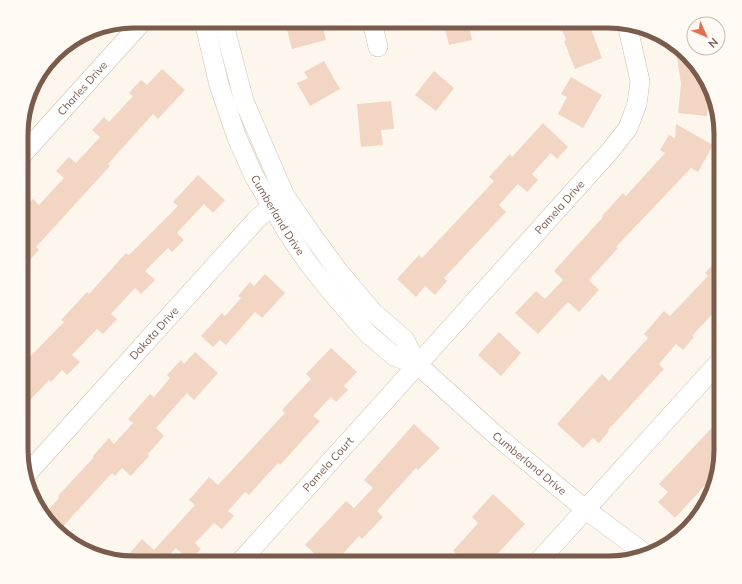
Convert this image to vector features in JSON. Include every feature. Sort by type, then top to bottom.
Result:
[{"type":"street","name":"Charles Drive","points":[[28,148],[137,28]]},
{"type":"street","name":"Cumberland Drive","points":[[206,28],[219,85],[238,138],[254,176],[278,201]]},
{"type":"street","name":"Cumberland Drive","points":[[225,28],[244,101],[287,232],[308,263],[367,333],[394,356],[418,365],[499,438],[585,510],[641,551]]},
{"type":"street","points":[[374,28],[378,47]]},
{"type":"street","name":"Pamela Drive","points":[[418,365],[610,151],[628,128],[637,104],[640,81],[628,30]]},
{"type":"street","name":"Dakota Drive","points":[[30,471],[251,226],[278,201]]},
{"type":"street","name":"Pamela Court","points":[[245,556],[418,365]]},
{"type":"street","points":[[543,556],[714,368]]},
{"type":"building","points":[[287,28],[323,28],[326,40],[292,49]]},
{"type":"building","points":[[445,28],[469,28],[472,40],[449,45]]},
{"type":"building","points":[[562,28],[591,28],[602,58],[575,69],[564,41],[566,40]]},
{"type":"building","points":[[676,53],[688,64],[700,81],[709,101],[707,116],[678,113],[681,84]]},
{"type":"building","points":[[324,61],[340,89],[310,106],[297,83],[308,78],[304,72]]},
{"type":"building","points":[[162,69],[185,90],[158,119],[153,114],[108,164],[110,166],[36,247],[39,250],[28,262],[28,204],[33,199],[39,205],[64,178],[56,171],[69,157],[76,163],[100,137],[92,130],[104,117],[109,122],[133,96],[129,93],[141,80],[147,85]]},
{"type":"building","points":[[434,71],[454,88],[436,111],[415,95]]},
{"type":"building","points":[[571,77],[602,95],[583,128],[558,114],[567,97],[561,94]]},
{"type":"building","points":[[391,101],[394,129],[381,130],[383,145],[361,147],[357,104]]},
{"type":"building","points":[[543,123],[568,147],[557,159],[551,153],[532,174],[538,180],[527,192],[518,184],[499,205],[506,212],[444,278],[447,281],[435,295],[425,286],[416,297],[397,279],[419,255],[422,258],[494,181],[489,177],[510,154],[512,157]]},
{"type":"building","points":[[676,124],[713,145],[698,172],[691,168],[616,247],[618,248],[589,280],[599,290],[579,312],[568,302],[538,334],[515,313],[536,291],[545,299],[563,280],[554,271],[623,193],[626,196],[665,153],[660,150],[669,135],[675,138]]},
{"type":"building","points":[[198,175],[225,200],[213,213],[204,204],[177,233],[184,240],[172,252],[168,248],[145,271],[155,280],[141,294],[135,288],[111,314],[117,319],[103,334],[97,329],[72,355],[80,362],[67,375],[62,370],[51,382],[49,380],[28,402],[28,359],[64,322],[61,320],[87,292],[89,294],[126,253],[129,255],[178,206],[173,202]]},
{"type":"building","points":[[714,263],[714,312],[692,336],[694,337],[683,350],[676,344],[659,364],[664,369],[608,430],[609,431],[599,443],[593,438],[583,448],[557,424],[602,374],[609,381],[648,338],[644,334],[664,311],[670,316],[708,276],[705,273]]},
{"type":"building","points":[[265,274],[285,293],[262,318],[255,312],[226,345],[220,340],[213,347],[201,336],[222,313],[225,316],[241,298],[238,296],[250,282],[254,286]]},
{"type":"building","points":[[499,332],[521,353],[501,376],[478,355]]},
{"type":"building","points":[[331,348],[357,372],[344,386],[348,390],[336,402],[331,397],[313,416],[320,421],[280,465],[278,463],[249,495],[245,492],[228,511],[234,516],[222,529],[214,523],[195,543],[201,549],[194,556],[184,556],[176,548],[169,556],[127,556],[142,539],[154,550],[195,505],[189,500],[209,477],[218,485],[285,413],[282,410],[311,379],[306,374]]},
{"type":"building","points":[[195,352],[218,373],[194,400],[187,393],[156,428],[164,436],[131,476],[122,468],[115,476],[112,473],[62,528],[47,511],[59,498],[58,496],[94,457],[93,456],[109,438],[114,444],[133,423],[128,419],[150,394],[154,397],[170,378],[167,375],[181,360],[184,364]]},
{"type":"building","points":[[414,424],[440,448],[418,470],[416,468],[377,511],[383,517],[362,539],[359,536],[341,556],[317,556],[305,545],[346,501],[354,508],[373,488],[364,480]]},
{"type":"building","points":[[714,425],[714,457],[709,481],[675,518],[658,502],[668,492],[659,484]]},
{"type":"building","points":[[493,494],[525,524],[495,556],[459,556],[453,551],[478,523],[472,517]]}]
